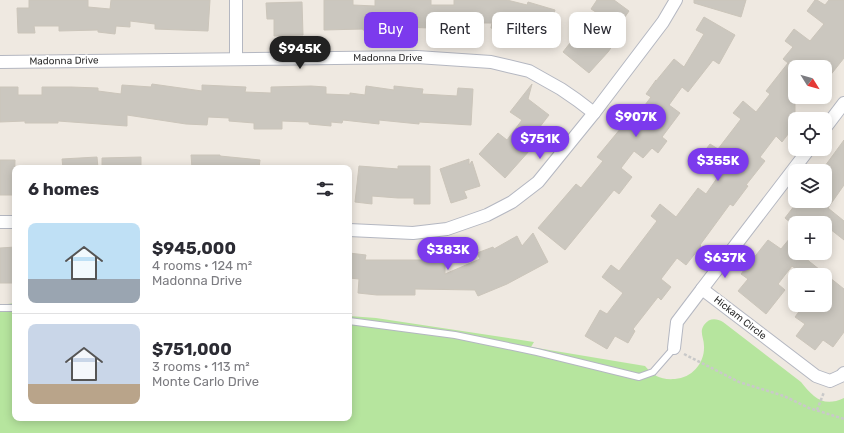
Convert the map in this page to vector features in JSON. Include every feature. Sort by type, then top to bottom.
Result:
[{"type":"street","points":[[236,0],[236,59]]},
{"type":"street","points":[[352,230],[413,233],[447,229],[487,215],[512,202],[538,182],[594,113],[654,34],[676,0]]},
{"type":"street","name":"Madonna Drive","points":[[0,62],[417,57],[491,62],[529,71],[561,89],[594,113]]},
{"type":"street","points":[[832,119],[844,103]]},
{"type":"street","points":[[674,348],[677,322],[804,156]]},
{"type":"street","points":[[0,222],[12,222]]},
{"type":"street","name":"Hickam Circle","points":[[702,289],[816,376],[830,381]]},
{"type":"street","points":[[830,381],[842,376],[844,373]]},
{"type":"lane","points":[[0,308],[12,308]]},
{"type":"lane","points":[[352,321],[455,335],[537,352],[639,377],[653,372],[674,348]]},
{"type":"path","points":[[674,348],[739,382],[784,396],[817,410],[844,419]]},
{"type":"path","points":[[817,410],[820,400],[830,381]]},
{"type":"green space","points":[[12,303],[12,421],[352,421],[352,316],[376,318],[534,342],[531,347],[645,366],[658,377],[665,379],[675,379],[687,376],[700,364],[704,352],[702,333],[704,325],[708,321],[715,319],[723,322],[801,382],[814,396],[830,402],[844,398],[844,433],[0,433],[0,305]]},
{"type":"building","points":[[29,0],[88,0],[88,7],[110,9],[111,0],[210,0],[208,31],[155,29],[155,24],[130,21],[130,27],[116,26],[115,34],[98,32],[98,30],[59,31],[59,26],[34,26],[35,33],[18,33],[17,8],[29,8]]},
{"type":"building","points":[[324,0],[353,0],[353,5],[375,6],[375,0],[431,0],[431,5],[454,5],[454,0],[507,0],[527,5],[528,2],[555,10],[554,12],[492,12],[492,23],[484,23],[484,12],[426,12],[426,28],[418,28],[418,12],[364,12],[364,30],[324,30]]},
{"type":"building","points":[[597,0],[614,0],[629,11],[626,15],[626,12],[596,12],[591,9]]},
{"type":"building","points":[[694,0],[746,0],[741,17],[694,3]]},
{"type":"building","points":[[815,0],[825,5],[829,0],[844,0],[844,58],[832,73],[832,60],[788,60],[788,63],[783,59],[793,47],[785,41],[794,29],[810,41],[824,24],[807,11]]},
{"type":"building","points":[[302,2],[303,35],[274,36],[274,19],[267,19],[266,3]]},
{"type":"building","points":[[704,17],[735,35],[719,64],[713,60],[688,92],[682,87],[669,105],[680,113],[662,137],[667,141],[658,153],[652,148],[643,158],[634,151],[621,168],[632,177],[619,194],[614,190],[565,250],[538,228],[576,184],[581,188],[603,161],[597,157],[633,114],[636,117],[651,97],[646,94],[674,59],[684,67],[704,34],[696,30]]},
{"type":"building","points":[[569,44],[569,48],[611,48],[589,73],[563,52]]},
{"type":"building","points":[[788,63],[788,104],[795,104],[795,112],[788,112],[788,134],[782,142],[776,136],[760,157],[765,161],[746,185],[748,186],[733,206],[730,204],[686,265],[677,258],[661,279],[671,287],[661,300],[658,297],[633,329],[635,331],[628,343],[615,336],[607,349],[585,336],[600,310],[607,314],[623,293],[602,277],[611,265],[619,271],[657,221],[651,216],[660,204],[676,217],[698,188],[706,194],[722,171],[701,156],[710,144],[718,149],[741,119],[733,113],[743,101],[756,112],[770,94],[766,91]]},
{"type":"building","points":[[152,84],[202,91],[202,85],[246,87],[245,92],[271,93],[271,87],[311,86],[326,87],[326,94],[350,95],[350,93],[365,95],[366,86],[394,90],[394,86],[423,89],[422,94],[457,96],[458,88],[473,89],[471,125],[419,122],[419,124],[379,120],[379,124],[343,120],[342,123],[331,122],[331,126],[309,124],[309,122],[282,121],[282,129],[254,129],[254,123],[229,121],[229,118],[208,117],[207,125],[186,124],[127,115],[127,126],[58,121],[58,123],[25,123],[25,121],[0,122],[0,87],[18,87],[18,95],[42,95],[42,87],[98,88],[98,91],[121,94],[122,85],[151,87]]},
{"type":"building","points":[[532,84],[528,99],[549,115],[539,128],[544,132],[505,178],[479,154],[498,133],[507,140],[522,120],[510,112]]},
{"type":"building","points":[[844,140],[844,185],[832,202],[832,164],[826,164]]},
{"type":"building","points":[[191,155],[220,155],[260,160],[259,165],[192,165]]},
{"type":"building","points":[[97,157],[98,165],[63,165],[62,159]]},
{"type":"building","points":[[141,157],[141,165],[102,165],[102,158]]},
{"type":"building","points":[[469,159],[469,165],[472,161],[480,186],[464,191],[467,198],[451,203],[440,169]]},
{"type":"building","points":[[0,160],[15,160],[15,165],[12,165],[12,195],[0,195]]},
{"type":"building","points":[[359,166],[398,169],[398,166],[430,166],[430,204],[414,204],[414,198],[372,196],[372,204],[355,202]]},
{"type":"building","points":[[793,208],[828,208],[844,221],[844,240],[832,231],[832,216],[788,216],[788,220],[785,218]]},
{"type":"building","points":[[533,233],[548,262],[507,284],[478,296],[475,290],[415,289],[415,295],[377,295],[358,293],[359,279],[352,278],[352,253],[366,255],[365,260],[428,260],[428,258],[445,258],[445,274],[480,259],[477,253],[493,247],[494,249],[517,236],[522,246]]},
{"type":"building","points":[[768,240],[781,249],[788,240],[788,260],[808,260],[818,268],[795,268],[792,266],[788,268],[788,271],[778,284],[785,290],[766,314],[738,291],[748,279],[741,274]]},
{"type":"building","points":[[12,247],[12,283],[0,283],[0,248]]},
{"type":"building","points":[[832,279],[844,289],[844,332],[833,347],[823,340],[815,350],[796,336],[805,324],[795,317],[799,312],[832,312]]}]
